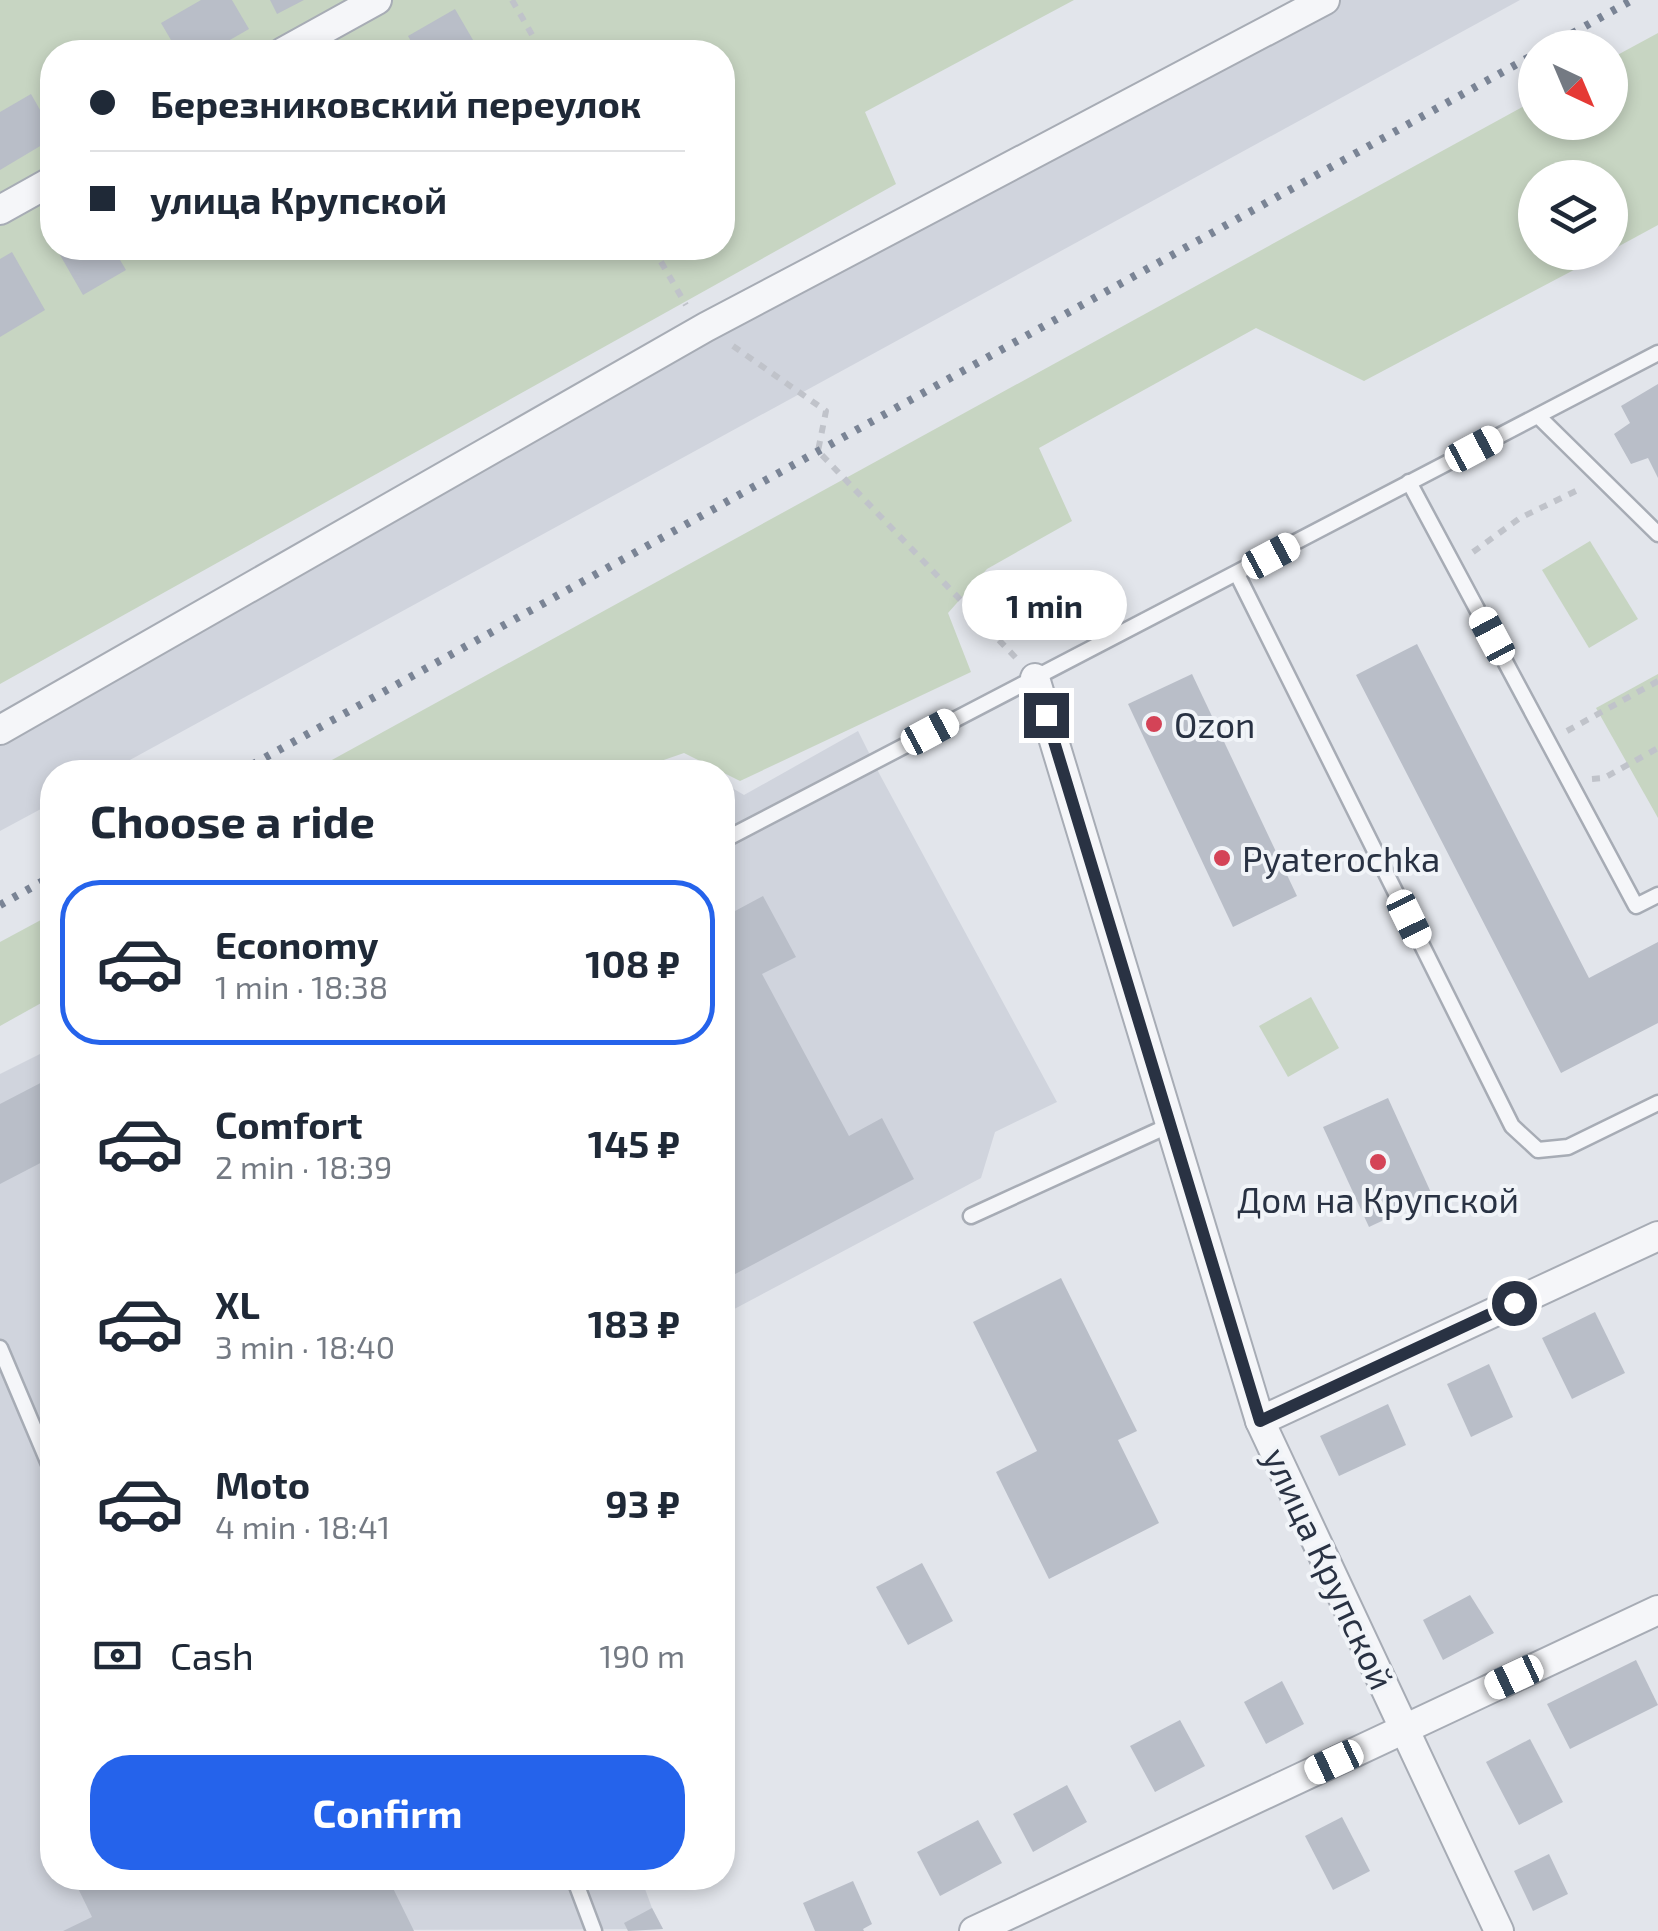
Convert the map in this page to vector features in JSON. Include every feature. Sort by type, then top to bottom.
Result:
[{"type":"street","points":[[305,40],[377,0]]},
{"type":"street","points":[[0,730],[706,327],[1325,0]]},
{"type":"street","points":[[0,210],[40,188]]},
{"type":"street","name":"улица Крупской","points":[[1035,678],[1260,1421],[1499,1931]]},
{"type":"street","points":[[1260,1421],[1658,1236]]},
{"type":"street","points":[[974,1931],[1658,1610]]},
{"type":"lane","points":[[735,834],[1658,353]]},
{"type":"lane","points":[[1538,416],[1658,534]]},
{"type":"lane","points":[[1409,482],[1636,906],[1658,895]]},
{"type":"lane","points":[[1237,574],[1512,1126],[1538,1150],[1568,1146],[1658,1103]]},
{"type":"lane","points":[[970,1216],[1170,1125]]},
{"type":"lane","points":[[0,1348],[40,1443]]},
{"type":"lane","points":[[579,1890],[594,1931]]},
{"type":"path","points":[[512,0],[535,40]]},
{"type":"path","points":[[660,260],[689,311],[706,327],[826,410],[818,450],[1035,678]]},
{"type":"path","points":[[1454,566],[1520,518],[1602,479]]},
{"type":"path","points":[[1548,742],[1658,681]]},
{"type":"path","points":[[1569,780],[1604,778],[1658,748]]},
{"type":"shaded area","points":[[1316,0],[1520,0],[130,760],[40,760],[40,809],[0,831],[0,724]]},
{"type":"shaded area","points":[[858,731],[1057,1102],[995,1132],[981,1178],[735,1309],[735,790],[744,795]]},
{"type":"shaded area","points":[[40,1054],[40,1890],[645,1890],[663,1929],[0,1931],[0,1074]]},
{"type":"green space","points":[[0,0],[1074,0],[865,112],[896,184],[0,684]]},
{"type":"green space","points":[[1658,33],[1658,225],[1628,241],[1628,160],[1518,160],[1518,270],[1574,270],[1364,381],[1256,328],[1039,448],[1072,521],[987,569],[948,613],[971,672],[740,781],[735,778],[735,760],[698,760],[684,753],[664,760],[332,760],[1518,109],[1518,140],[1628,140],[1628,49]]},
{"type":"green space","points":[[1590,541],[1638,619],[1589,648],[1542,570]]},
{"type":"green space","points":[[1658,674],[1658,818],[1596,708]]},
{"type":"green space","points":[[40,920],[40,1004],[0,1026],[0,942]]},
{"type":"green space","points":[[1311,997],[1339,1048],[1288,1077],[1259,1026]]},
{"type":"building","points":[[201,0],[232,0],[249,29],[230,40],[171,40],[161,23]]},
{"type":"building","points":[[270,0],[304,0],[277,14]]},
{"type":"building","points":[[455,9],[473,40],[410,40],[408,36]]},
{"type":"building","points":[[31,94],[40,110],[40,146],[0,170],[0,112]]},
{"type":"building","points":[[12,252],[45,310],[0,337],[0,259]]},
{"type":"building","points":[[63,260],[120,260],[126,270],[83,295]]},
{"type":"building","points":[[1658,384],[1658,478],[1648,458],[1631,464],[1614,434],[1630,423],[1621,406]]},
{"type":"building","points":[[1417,644],[1589,978],[1658,942],[1658,1023],[1561,1073],[1356,675]]},
{"type":"building","points":[[1192,674],[1297,896],[1233,927],[1128,704]]},
{"type":"building","points":[[763,896],[796,957],[762,974],[849,1136],[882,1118],[914,1179],[735,1274],[735,911]]},
{"type":"building","points":[[40,1083],[40,1163],[0,1184],[0,1104]]},
{"type":"building","name":"Дом на Крупской","points":[[1388,1098],[1433,1197],[1369,1227],[1323,1127]]},
{"type":"building","points":[[1061,1278],[1137,1431],[1118,1440],[1159,1523],[1049,1579],[996,1472],[1037,1451],[973,1322]]},
{"type":"building","points":[[1595,1312],[1625,1373],[1572,1399],[1542,1338]]},
{"type":"building","points":[[1489,1364],[1513,1417],[1471,1437],[1447,1384]]},
{"type":"building","points":[[1388,1404],[1406,1445],[1339,1476],[1320,1436]]},
{"type":"building","points":[[922,1563],[953,1621],[908,1645],[876,1587]]},
{"type":"building","points":[[1470,1595],[1494,1633],[1443,1660],[1423,1620]]},
{"type":"building","points":[[1636,1660],[1658,1705],[1570,1749],[1547,1704]]},
{"type":"building","points":[[1282,1681],[1304,1724],[1266,1744],[1244,1702]]},
{"type":"building","points":[[1180,1720],[1205,1766],[1155,1792],[1130,1746]]},
{"type":"building","points":[[1530,1739],[1563,1802],[1519,1825],[1486,1762]]},
{"type":"building","points":[[1067,1785],[1087,1822],[1033,1852],[1013,1814]]},
{"type":"building","points":[[1342,1817],[1370,1871],[1333,1890],[1305,1836]]},
{"type":"building","points":[[978,1820],[1002,1863],[940,1896],[917,1852]]},
{"type":"building","points":[[1549,1854],[1568,1894],[1533,1911],[1514,1871]]},
{"type":"building","points":[[853,1881],[872,1924],[864,1931],[815,1931],[803,1903]]},
{"type":"building","points":[[79,1890],[394,1890],[414,1931],[63,1931],[92,1917]]},
{"type":"building","points":[[652,1908],[663,1929],[628,1931],[624,1923]]},
{"type":"railway","points":[[1578,30],[1632,0]]},
{"type":"railway","points":[[261,760],[1518,63]]},
{"type":"railway","points":[[0,905],[40,883]]},
{"type":"place","name":"Ozon","points":[[1154,724]]},
{"type":"place","name":"Pyaterochka","points":[[1222,858]]},
{"type":"place","name":"Дом на Крупской","points":[[1378,1162]]},
{"type":"route","points":[[1046,715],[1260,1421],[1514,1303]]}]
